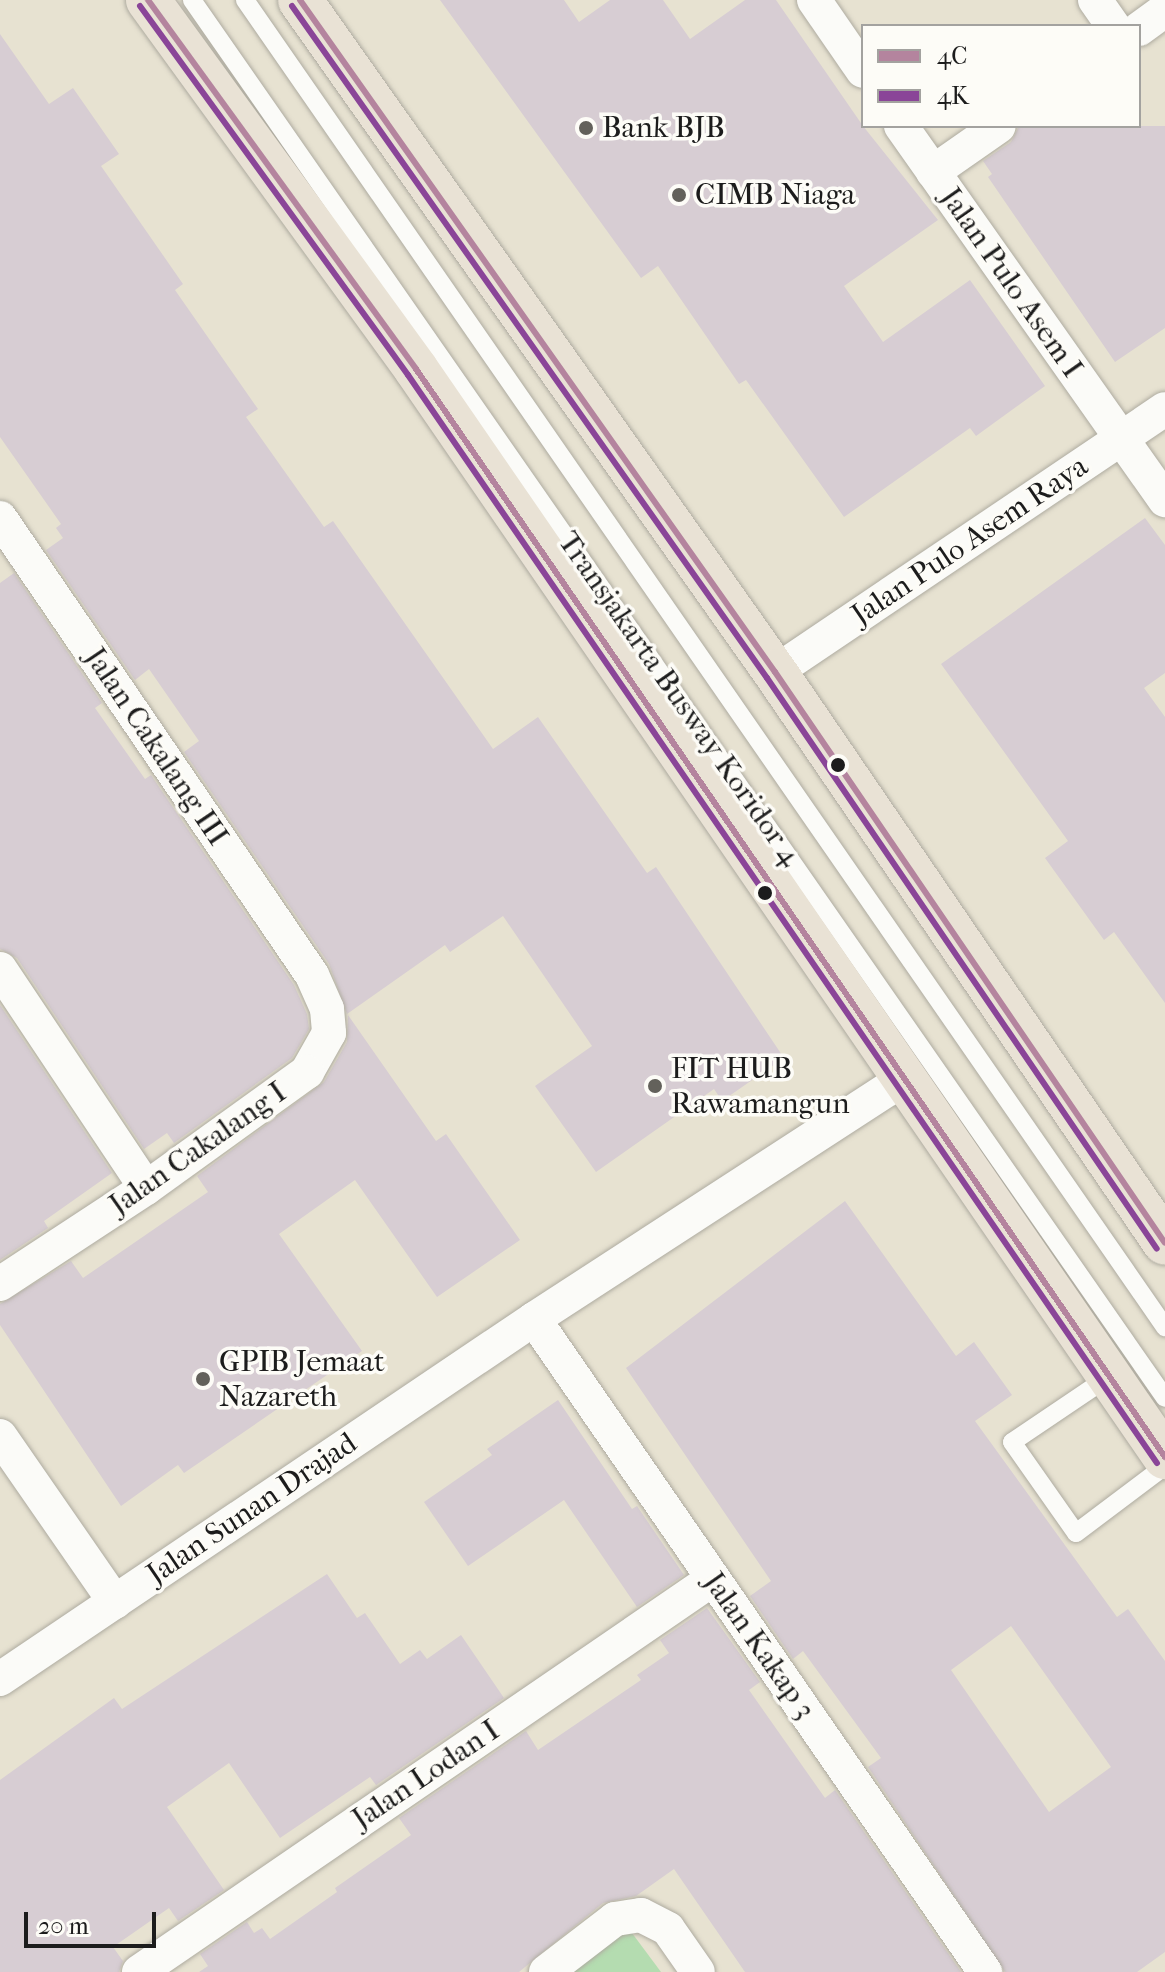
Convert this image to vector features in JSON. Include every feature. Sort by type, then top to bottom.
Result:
[{"type":"main road","points":[[148,0],[416,369],[1165,1457]]},
{"type":"main road","points":[[300,0],[775,672],[1165,1243]]},
{"type":"street","points":[[814,0],[861,68]]},
{"type":"street","points":[[1095,0],[1112,24]]},
{"type":"street","points":[[1141,28],[1165,10]]},
{"type":"street","name":"Jalan Pulo Asem I","points":[[902,128],[1165,500]]},
{"type":"street","points":[[933,172],[996,128]]},
{"type":"street","name":"Jalan Pulo Asem Raya","points":[[775,672],[1165,409]]},
{"type":"street","name":"Jalan Cakalang III","points":[[0,518],[312,975]]},
{"type":"street","points":[[0,969],[146,1188]]},
{"type":"street","name":"Jalan Cakalang I","points":[[0,1284],[146,1188],[307,1072],[320,1055],[329,1033],[327,1009],[312,975]]},
{"type":"street","name":"Jalan Sunan Drajad","points":[[0,1679],[534,1319],[906,1077]]},
{"type":"street","name":"Jalan Kakap 3","points":[[534,1319],[985,1972]]},
{"type":"street","points":[[0,1436],[115,1602]]},
{"type":"street","name":"Jalan Lodan I","points":[[139,1972],[713,1579]]},
{"type":"street","points":[[546,1972],[615,1919],[641,1915],[668,1929],[698,1972]]},
{"type":"lane","name":"Transjakarta Busway Koridor 4","points":[[192,0],[1165,1398]]},
{"type":"lane","name":"Transjakarta Busway Koridor 4","points":[[245,0],[1165,1327]]},
{"type":"lane","points":[[1110,1376],[1012,1442],[1076,1533],[1165,1466]]},
{"type":"green space","points":[[629,1929],[661,1972],[570,1972]]},
{"type":"building","points":[[440,0],[564,0],[579,22],[610,0],[663,0],[690,39],[745,0],[776,0],[861,123],[861,128],[865,128],[938,220],[844,286],[883,342],[970,280],[1045,386],[976,436],[970,428],[844,517],[746,380],[739,384],[658,266],[641,278]]},
{"type":"building","points":[[0,34],[49,104],[73,88],[119,154],[101,166],[183,284],[175,290],[258,409],[246,417],[324,527],[333,521],[493,749],[538,717],[647,873],[656,867],[784,1058],[722,1101],[714,1089],[596,1172],[535,1086],[592,1046],[503,916],[450,952],[445,945],[347,1014],[329,964],[184,752],[199,741],[149,669],[135,680],[46,550],[63,538],[56,528],[61,524],[0,437]]},
{"type":"building","points":[[1165,126],[1165,328],[1115,362],[988,177],[992,174],[983,161],[1011,142],[1018,128]]},
{"type":"building","points":[[1145,518],[1165,545],[1165,673],[1144,688],[1165,717],[1165,1003],[1114,932],[1104,940],[1045,858],[1068,841],[941,664]]},
{"type":"building","points":[[14,573],[102,703],[95,708],[145,779],[151,775],[294,985],[307,1014],[309,1029],[292,1058],[174,1143],[167,1133],[144,1149],[17,958],[0,949],[0,583]]},
{"type":"building","points":[[0,1005],[112,1173],[44,1221],[48,1228],[0,1260]]},
{"type":"building","points":[[348,1015],[436,1141],[446,1134],[520,1240],[437,1297],[355,1180],[279,1234],[362,1351],[184,1473],[178,1465],[121,1506],[0,1325],[0,1304],[71,1261],[83,1278],[208,1192],[197,1176],[324,1082],[347,1042]]},
{"type":"building","points":[[845,1201],[956,1356],[974,1342],[1012,1395],[975,1421],[1117,1617],[1128,1609],[1165,1661],[1165,1952],[1137,1972],[1005,1972],[868,1767],[881,1758],[803,1651],[793,1659],[750,1596],[771,1581],[626,1368]],"holes":[[[1011,1626],[1111,1767],[1049,1812],[951,1670]]]},
{"type":"building","points":[[558,1400],[632,1509],[637,1506],[684,1575],[637,1607],[564,1500],[468,1566],[424,1502],[492,1455],[487,1449]]},
{"type":"building","points":[[327,1574],[357,1618],[365,1613],[400,1664],[420,1650],[427,1659],[461,1635],[504,1698],[376,1785],[370,1777],[280,1838],[229,1763],[167,1807],[224,1890],[178,1921],[169,1908],[113,1947],[123,1961],[119,1972],[0,1972],[0,1780],[114,1698],[122,1709]]},
{"type":"building","points":[[707,1608],[760,1682],[749,1690],[825,1798],[835,1790],[961,1972],[745,1972],[674,1869],[636,1896],[603,1903],[519,1972],[199,1972],[208,1966],[200,1954],[247,1922],[254,1933],[262,1928],[270,1939],[337,1892],[335,1888],[411,1835],[399,1818],[526,1731],[538,1750],[641,1680],[637,1675],[669,1653],[660,1640]]},
{"type":"transit line","name":"4C","points":[[148,0],[416,369],[1165,1457]]},
{"type":"transit line","name":"4C","points":[[300,0],[775,672],[1165,1243]]},
{"type":"transit line","name":"4K","points":[[140,6],[408,375],[1157,1463]]},
{"type":"transit line","name":"4K","points":[[292,6],[767,678],[1157,1249]]},
{"type":"place","name":"Bank BJB","points":[[586,128]]},
{"type":"place","name":"CIMB Niaga","points":[[679,195]]},
{"type":"place","name":"FIT HUB Rawamangun","points":[[655,1086]]},
{"type":"place","name":"GPIB Jemaat Nazareth","points":[[203,1379]]}]
